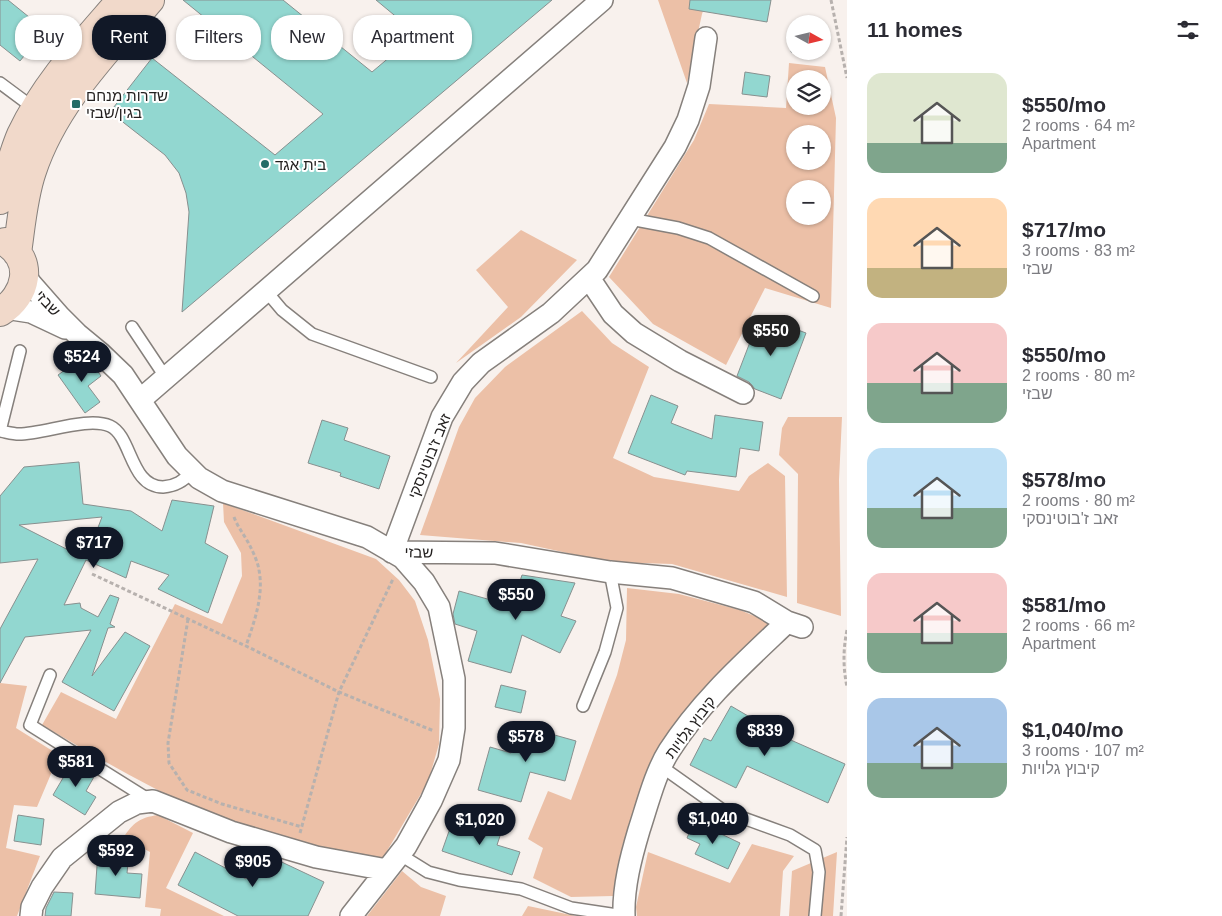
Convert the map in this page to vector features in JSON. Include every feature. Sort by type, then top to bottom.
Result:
[{"type":"street","points":[[0,200],[21,136],[48,87],[120,0]]},
{"type":"street","points":[[2,311],[12,304],[20,292],[24,279],[13,254],[31,172],[42,145],[54,120],[67,100],[150,0]]},
{"type":"street","points":[[140,400],[602,0]]},
{"type":"street","name":"זאב ז'בוטינסקי","points":[[398,555],[442,418],[463,382],[481,363],[551,313],[598,270],[675,147],[688,120],[699,86],[706,38]]},
{"type":"street","name":"שבזי","points":[[13,254],[30,284],[77,334],[122,375],[177,456],[199,478],[222,491],[367,538],[398,555],[495,553],[610,572],[672,578],[754,602],[794,624]]},
{"type":"street","points":[[589,278],[613,314],[634,333],[680,361],[743,393]]},
{"type":"street","name":"שבזי","points":[[2,311],[30,312],[77,334]]},
{"type":"street","points":[[351,916],[406,846],[431,801],[449,760],[452,738],[454,679],[439,607],[424,582],[398,555]]},
{"type":"street","name":"קיבוץ גלויות","points":[[624,916],[624,899],[634,849],[650,796],[668,752],[699,711],[734,673],[794,624]]},
{"type":"street","points":[[31,916],[32,907],[42,887],[62,858],[119,812],[136,803],[153,802],[231,832],[316,857],[393,862]]},
{"type":"lane","points":[[0,83],[35,109]]},
{"type":"lane","points":[[630,219],[678,228],[709,238],[813,296]]},
{"type":"lane","points":[[266,291],[282,310],[312,334],[431,377]]},
{"type":"lane","points":[[132,327],[166,378]]},
{"type":"lane","points":[[20,351],[0,431],[20,434],[93,423],[108,425],[118,430],[136,468],[147,481],[160,487],[172,486],[182,482],[192,472]]},
{"type":"lane","points":[[583,706],[605,652],[617,608],[610,572]]},
{"type":"lane","points":[[50,675],[30,725],[153,802]]},
{"type":"lane","points":[[662,767],[724,811],[790,835],[815,850],[819,872],[815,916]]},
{"type":"lane","points":[[393,862],[459,880],[520,889],[571,908],[624,916]]},
{"type":"path","points":[[831,0],[847,78]]},
{"type":"path","points":[[238,495],[232,511],[236,524],[250,545],[259,569],[259,594],[256,616],[246,646]]},
{"type":"path","points":[[295,852],[339,692],[398,555]]},
{"type":"path","points":[[92,574],[339,692],[452,738]]},
{"type":"path","points":[[188,619],[168,743],[169,763],[187,790],[222,804],[302,827]]},
{"type":"path","points":[[847,630],[843,648],[847,687]]},
{"type":"path","points":[[841,916],[847,837]]},
{"type":"shaded area","points":[[658,0],[707,0],[702,14],[687,83]]},
{"type":"shaded area","points":[[789,63],[825,67],[826,70],[789,70]]},
{"type":"shaded area","points":[[831,95],[836,118],[831,308],[765,288],[726,365],[653,324],[609,277],[694,140],[709,104],[786,108],[786,115],[831,115]]},
{"type":"shaded area","points":[[521,230],[577,260],[521,317],[456,363],[508,307],[476,270]]},
{"type":"shaded area","points":[[582,311],[612,343],[649,367],[613,458],[654,477],[739,491],[749,476],[768,463],[785,476],[787,597],[672,564],[609,562],[521,543],[420,535],[459,427],[475,398],[505,367]]},
{"type":"shaded area","points":[[788,417],[842,417],[839,480],[841,616],[797,603],[798,474],[779,455],[782,428]]},
{"type":"shaded area","points":[[223,503],[376,559],[399,580],[415,601],[428,640],[440,699],[439,744],[428,782],[381,861],[293,840],[206,811],[138,780],[42,725],[61,692],[116,719],[175,604],[222,624],[242,576],[241,553],[224,522]]},
{"type":"shaded area","points":[[627,588],[679,594],[740,610],[771,623],[663,753],[623,843],[613,896],[571,897],[533,878],[543,848],[528,839],[548,791],[571,800],[617,675],[626,640]]},
{"type":"shaded area","points":[[0,683],[27,686],[16,728],[59,755],[37,807],[14,805],[6,848],[40,856],[17,916],[0,916]]},
{"type":"shaded area","points":[[158,815],[193,833],[166,888],[224,916],[160,916],[161,909],[145,907],[150,852],[123,838],[130,828],[138,822]]},
{"type":"shaded area","points":[[752,844],[794,856],[783,871],[780,916],[637,916],[636,907],[648,852],[730,883]]},
{"type":"shaded area","points":[[837,852],[833,916],[789,916],[792,871]]},
{"type":"shaded area","points":[[402,871],[421,887],[446,896],[440,916],[367,916]]},
{"type":"shaded area","points":[[528,906],[576,916],[522,916]]},
{"type":"building","points":[[0,0],[8,0],[26,15],[15,15],[15,57],[0,45]]},
{"type":"building","name":"בית אגד","points":[[183,0],[283,0],[302,15],[271,15],[271,60],[343,60],[343,49],[353,57],[353,60],[357,60],[372,72],[386,60],[472,60],[472,15],[394,15],[376,0],[552,0],[182,312],[189,212],[186,193],[179,173],[165,155],[110,112],[150,60],[155,60],[275,155],[323,114],[257,60],[261,60],[261,15],[201,15]]},
{"type":"building","points":[[690,0],[771,0],[767,22],[689,9]]},
{"type":"building","points":[[745,72],[770,76],[767,97],[742,94]]},
{"type":"building","points":[[760,316],[806,333],[781,399],[755,389],[749,382],[737,376]]},
{"type":"building","points":[[84,356],[92,363],[101,376],[88,386],[100,402],[85,413],[58,375]]},
{"type":"building","points":[[651,395],[678,406],[671,423],[712,439],[715,415],[763,422],[759,451],[740,448],[736,477],[687,471],[685,475],[628,453]]},
{"type":"building","points":[[322,420],[348,428],[344,440],[390,456],[379,489],[340,476],[341,473],[308,463]]},
{"type":"building","points":[[79,462],[83,504],[131,511],[162,531],[172,500],[214,506],[205,543],[228,556],[208,613],[158,589],[169,575],[131,561],[126,578],[86,560],[64,605],[80,603],[81,608],[98,617],[110,595],[119,598],[110,624],[115,627],[108,628],[92,676],[125,632],[150,646],[114,711],[62,682],[91,630],[25,637],[0,683],[0,629],[38,559],[0,563],[0,496],[24,467]],"holes":[[[102,517],[86,559],[19,525]]]},
{"type":"building","points":[[522,575],[575,583],[561,616],[576,621],[560,653],[522,635],[511,673],[468,661],[477,631],[455,624],[453,614],[459,591],[512,606]]},
{"type":"building","points":[[501,685],[526,691],[521,713],[495,707]]},
{"type":"building","points":[[731,706],[784,737],[845,764],[828,803],[747,766],[736,788],[690,765],[704,738],[711,741]]},
{"type":"building","points":[[519,725],[576,741],[565,781],[530,772],[521,802],[478,790],[490,747],[511,753]]},
{"type":"building","points":[[73,761],[95,775],[86,791],[96,797],[85,815],[53,795]]},
{"type":"building","points":[[18,815],[44,819],[41,845],[14,841]]},
{"type":"building","points":[[454,817],[501,833],[497,845],[520,852],[512,875],[442,851]]},
{"type":"building","points":[[694,821],[740,843],[728,869],[695,854],[700,844],[687,838]]},
{"type":"building","points":[[98,852],[129,854],[127,873],[142,874],[140,898],[95,894]]},
{"type":"building","points":[[195,852],[246,879],[252,868],[262,873],[271,857],[324,882],[308,916],[238,916],[178,885]]},
{"type":"building","points":[[54,892],[73,893],[71,916],[45,916],[46,908]]},
{"type":"place","name":"שדרות מנחם בגין/שבזי","points":[[76,104]]},
{"type":"place","name":"בית אגד","points":[[265,164]]}]
